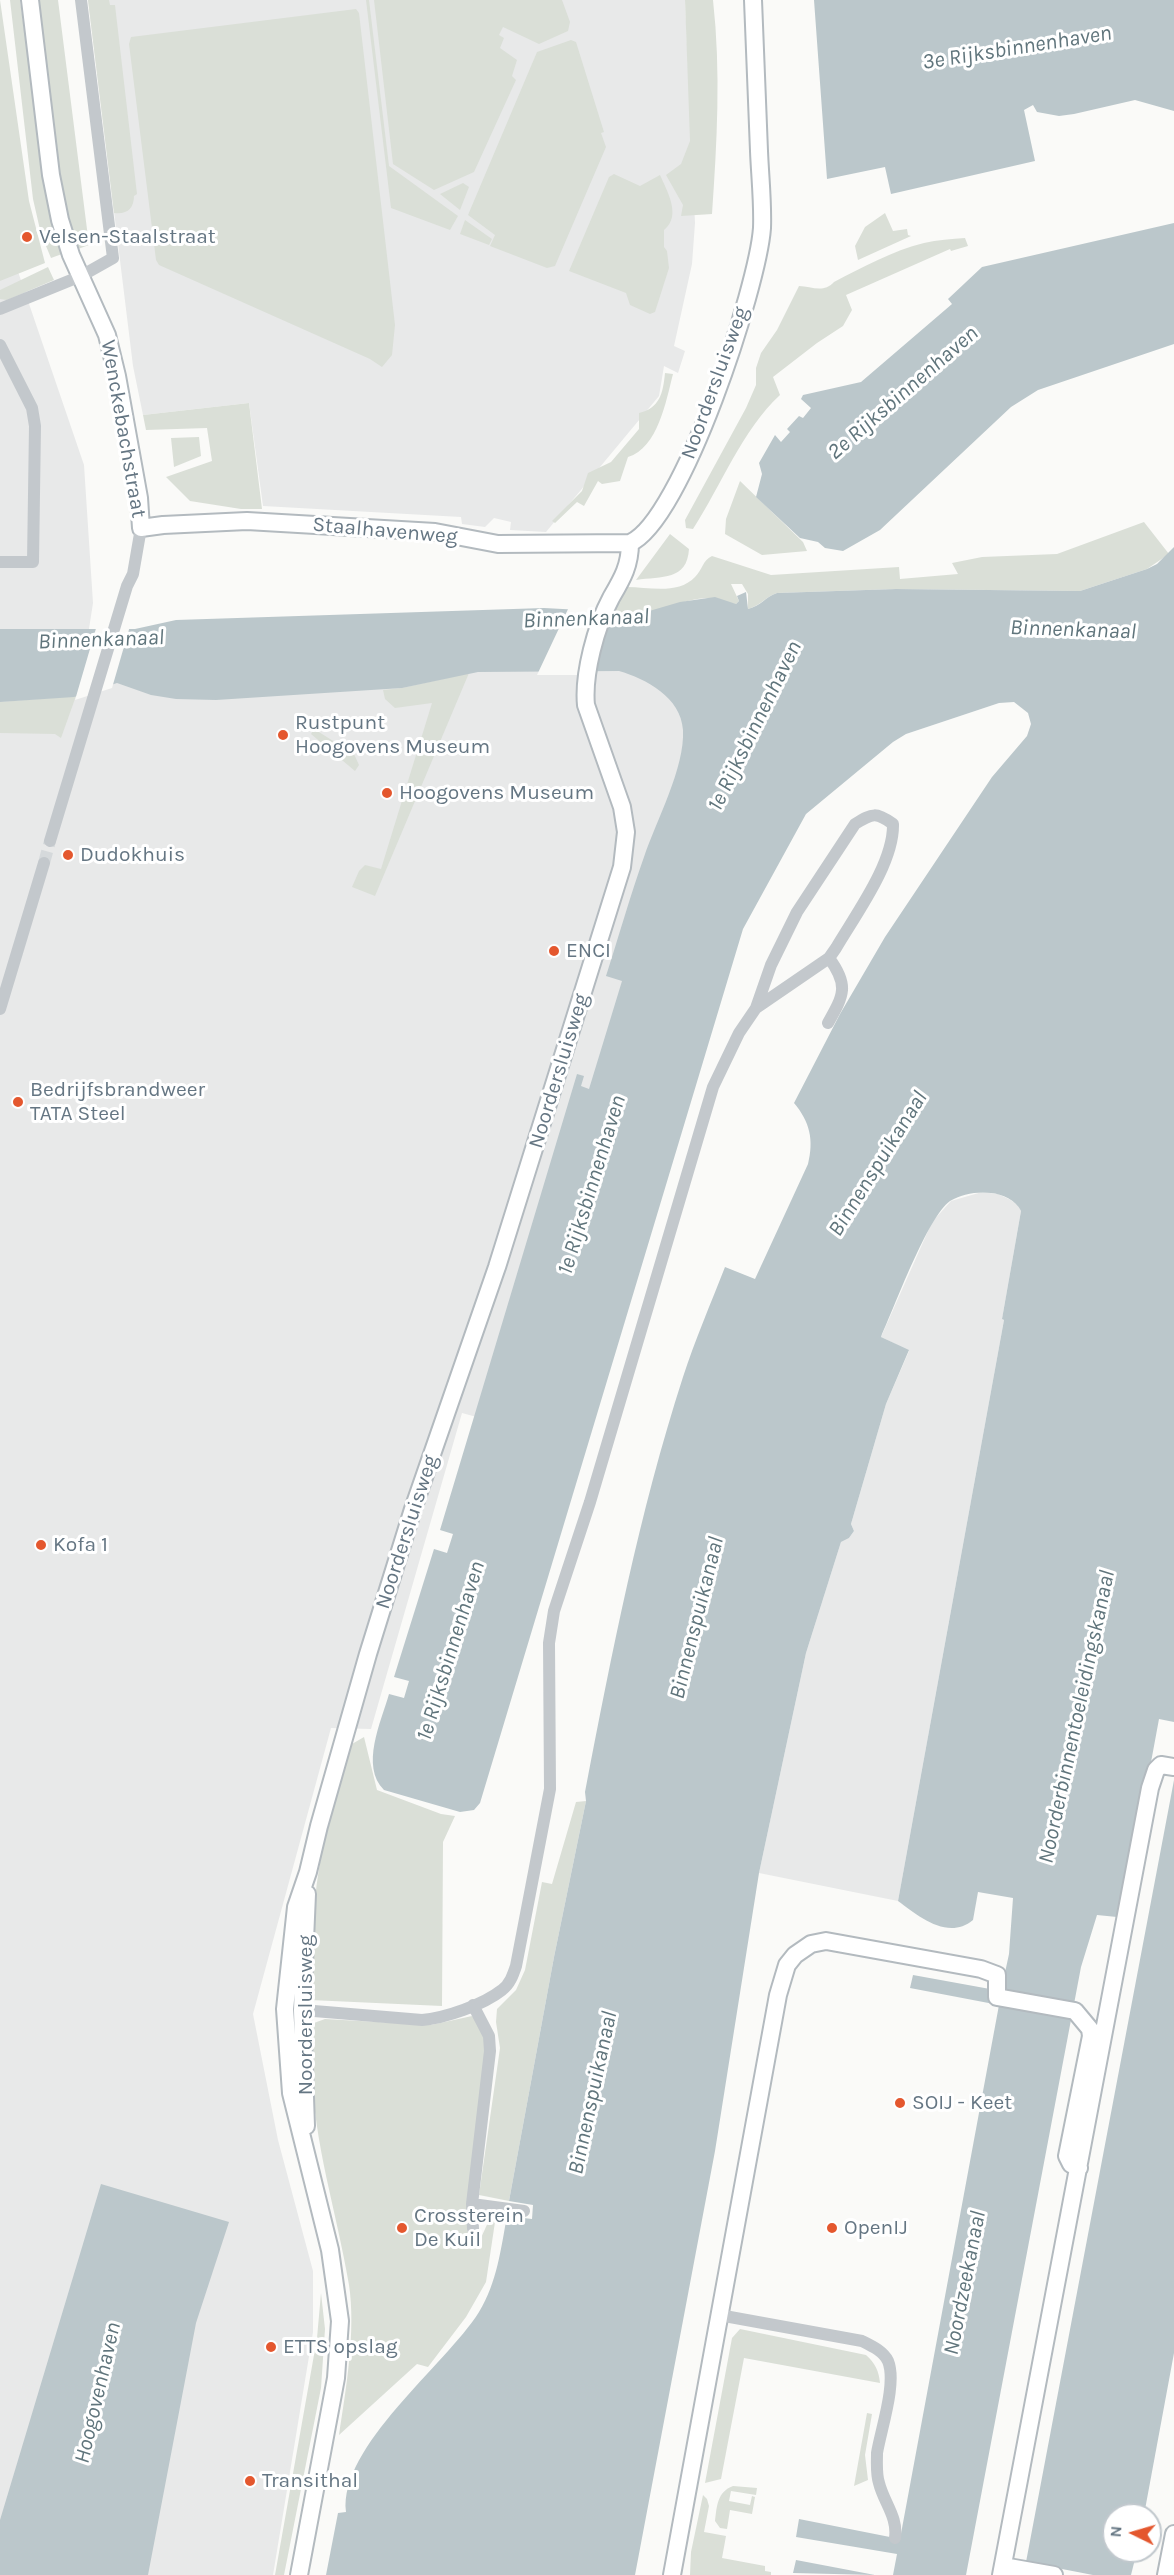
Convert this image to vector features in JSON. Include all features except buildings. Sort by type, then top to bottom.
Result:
[{"type":"street","name":"Wenckebachstraat","points":[[30,0],[55,198],[71,255],[107,335],[117,376],[139,498],[141,528],[133,574],[127,586],[50,841]]},
{"type":"street","points":[[0,309],[81,276],[113,258],[81,0]]},
{"type":"street","name":"Noordersluisweg","points":[[299,2575],[336,2378],[340,2321],[330,2250],[291,2093],[285,2009],[296,1906],[308,1872],[342,1746],[413,1509],[523,1187],[622,867],[626,832],[622,807],[586,705],[586,678],[611,599],[626,573],[630,560],[630,543],[647,531],[656,517],[690,457],[715,397],[754,272],[762,228],[753,0]]},
{"type":"street","points":[[0,345],[32,408],[35,426],[33,562],[0,562]]},
{"type":"street","name":"Staalhavenweg","points":[[141,528],[248,521],[435,532],[498,544],[630,543]]},
{"type":"street","points":[[285,2009],[422,2020],[437,2019],[501,1991],[510,1981],[516,1966],[550,1789],[549,1643],[554,1611],[590,1502],[713,1087],[739,1033],[756,1008],[771,965],[797,912],[855,824],[869,815],[881,815],[893,824],[894,837],[888,857],[829,958],[756,1008]]},
{"type":"street","points":[[0,1008],[44,863]]},
{"type":"street","points":[[828,1023],[844,990],[840,972],[829,958]]},
{"type":"street","points":[[1054,2575],[1008,2570],[1079,2168],[1150,1788],[1156,1770],[1161,1765],[1174,1767]]},
{"type":"street","name":"Noordersluisweg","points":[[307,2158],[302,2010],[308,1872]]},
{"type":"street","points":[[672,2575],[780,1988],[787,1965],[805,1947],[819,1942],[835,1941],[899,1956],[995,1972],[999,1978],[997,1997],[1075,2011],[1084,2021],[1091,2036],[1067,2156],[1071,2164],[1079,2168]]},
{"type":"street","points":[[473,2005],[489,2036],[490,2051],[472,2204],[473,2229]]},
{"type":"street","points":[[472,2204],[524,2211]]},
{"type":"street","points":[[720,2315],[862,2341],[876,2348],[887,2359],[891,2376],[877,2464],[878,2482],[896,2526],[895,2538]]},
{"type":"street","points":[[1166,2575],[1174,2534]]},
{"type":"shaded area","points":[[0,0],[29,201],[45,263],[0,281]]},
{"type":"shaded area","points":[[10,0],[20,0],[46,187],[62,254],[51,258],[41,234],[33,199]]},
{"type":"shaded area","points":[[36,0],[58,0],[89,245],[78,249],[65,223]]},
{"type":"shaded area","points":[[88,0],[685,0],[695,223],[692,264],[674,346],[685,351],[678,373],[664,366],[659,396],[546,532],[510,530],[511,522],[494,518],[485,527],[462,524],[461,517],[263,506],[249,403],[143,415],[133,366]]},
{"type":"shaded area","points":[[88,0],[109,0],[110,5],[115,5],[137,194],[134,196],[131,207],[123,213],[114,213]]},
{"type":"shaded area","points":[[366,0],[369,0],[389,166],[458,216],[450,230],[391,208]]},
{"type":"shaded area","points":[[374,0],[562,0],[570,22],[568,31],[539,44],[503,27],[499,35],[504,38],[500,48],[517,60],[512,76],[516,80],[474,172],[434,190],[393,164]]},
{"type":"shaded area","points":[[685,0],[713,0],[717,53],[717,107],[712,214],[681,216],[683,205],[666,175],[681,164],[690,141]]},
{"type":"shaded area","points":[[356,9],[359,13],[395,325],[392,355],[382,367],[370,359],[159,265],[156,260],[129,44],[131,37]]},
{"type":"shaded area","points":[[571,40],[576,42],[604,132],[601,133],[606,147],[555,266],[547,268],[490,246],[495,235],[468,215],[537,52]]},
{"type":"shaded area","points":[[614,174],[640,186],[660,175],[671,203],[672,218],[664,230],[664,247],[667,251],[669,268],[655,312],[650,314],[630,305],[626,293],[569,271],[609,177]]},
{"type":"shaded area","points":[[463,183],[469,187],[460,210],[440,194]]},
{"type":"shaded area","points":[[0,184],[12,254],[84,465],[93,603],[86,648],[653,666],[696,713],[692,766],[591,1102],[491,1421],[462,1413],[371,1729],[331,1728],[253,2014],[278,2140],[313,2271],[313,2332],[273,2575],[0,2575]]},
{"type":"shaded area","points":[[885,213],[893,231],[907,229],[908,235],[911,236],[858,260],[855,246],[865,227]]},
{"type":"shaded area","points":[[465,220],[492,239],[489,245],[460,234]]},
{"type":"shaded area","points":[[965,238],[968,246],[951,251],[950,249],[846,295],[852,310],[843,326],[773,377],[780,395],[766,409],[743,441],[693,529],[686,528],[685,520],[746,408],[756,385],[756,368],[761,353],[777,330],[799,286],[826,288],[867,265],[912,246]]},
{"type":"shaded area","points":[[48,267],[54,280],[7,300],[0,299],[0,290]]},
{"type":"shaded area","points":[[665,373],[673,374],[664,410],[654,434],[638,452],[628,457],[620,481],[602,484],[598,481],[584,506],[577,502],[555,523],[552,521],[582,491],[588,473],[611,462],[639,429],[639,413],[652,407],[659,399]]},
{"type":"shaded area","points":[[249,403],[262,509],[241,509],[190,501],[166,477],[212,461],[207,428],[146,430],[143,415]]},
{"type":"shaded area","points":[[199,437],[201,456],[174,467],[171,438]]},
{"type":"shaded area","points":[[740,481],[803,542],[807,551],[762,555],[725,534],[726,519]]},
{"type":"shaded area","points":[[1144,522],[1169,554],[1147,569],[1080,591],[896,589],[777,593],[748,609],[748,594],[742,584],[731,584],[739,601],[736,604],[717,598],[701,598],[637,615],[610,616],[627,587],[663,589],[680,586],[695,577],[706,560],[712,556],[771,575],[899,567],[900,579],[958,574],[952,563],[982,557],[1057,554]]},
{"type":"shaded area","points":[[670,534],[689,549],[684,567],[672,575],[636,580]]},
{"type":"shaded area","points":[[469,673],[375,896],[352,887],[359,871],[365,865],[381,869],[432,703],[395,708],[385,699],[383,690]]},
{"type":"shaded area","points":[[76,696],[61,738],[55,734],[0,733],[0,702]]},
{"type":"shaded area","points":[[314,729],[354,754],[359,765],[355,771],[311,734]]},
{"type":"shaded area","points":[[982,1192],[998,1194],[1009,1199],[1018,1205],[1021,1211],[1002,1319],[1004,1320],[898,1901],[759,1873],[806,1653],[841,1542],[849,1538],[854,1531],[851,1524],[886,1404],[909,1351],[881,1337],[932,1222],[951,1201]]},
{"type":"shaded area","points":[[364,1737],[377,1790],[441,1814],[455,1816],[443,1842],[442,2006],[310,2000],[313,1923],[323,1846],[332,1807],[352,1744]]},
{"type":"shaded area","points":[[586,1801],[554,1957],[509,2201],[479,2195],[500,2048],[496,2022],[497,2009],[516,1990],[525,1970],[542,1882],[552,1884],[576,1802]]},
{"type":"shaded area","name":"Crossterein De Kuil","points":[[472,2016],[484,2034],[486,2057],[466,2215],[468,2235],[480,2240],[490,2218],[495,2222],[486,2282],[466,2317],[428,2367],[417,2364],[339,2435],[349,2360],[351,2303],[321,2150],[313,2096],[311,2051],[314,2023],[325,2019],[431,2025]]},
{"type":"shaded area","points":[[321,2293],[325,2329],[321,2388],[284,2575],[275,2575],[317,2338]]},
{"type":"shaded area","points":[[740,2329],[866,2355],[876,2368],[880,2383],[744,2358],[721,2479],[705,2483],[732,2338]]},
{"type":"shaded area","points":[[867,2413],[872,2414],[865,2455],[868,2480],[854,2486]]},
{"type":"shaded area","points":[[733,2486],[757,2488],[756,2495],[731,2491],[729,2501],[750,2505],[752,2496],[755,2497],[752,2514],[730,2510],[727,2529],[720,2528],[715,2521],[719,2500],[724,2492]]},
{"type":"shaded area","points":[[703,2495],[709,2506],[704,2532],[726,2536],[722,2558],[765,2566],[765,2571],[771,2572],[771,2575],[690,2575],[691,2552]]},
{"type":"water","name":"3e Rijksbinnenhaven","points":[[814,0],[1174,0],[1174,111],[1135,100],[1059,116],[1037,112],[1033,105],[1024,110],[1035,161],[891,194],[885,167],[827,179]]},
{"type":"water","name":"2e Rijksbinnenhaven","points":[[1174,223],[1174,344],[1038,390],[1011,407],[880,530],[843,551],[825,548],[818,542],[800,538],[756,497],[762,474],[759,463],[775,435],[781,442],[790,432],[787,429],[799,416],[803,418],[811,408],[801,399],[803,395],[861,382],[952,304],[948,299],[982,267]]},
{"type":"water","points":[[1174,547],[1174,1722],[1159,1719],[1124,1908],[1119,1908],[1117,1917],[1097,1915],[1081,1967],[966,2575],[893,2575],[897,2554],[796,2537],[799,2519],[900,2539],[999,2005],[910,1988],[913,1975],[1001,1991],[1009,1954],[1013,1898],[978,1892],[973,1920],[954,1928],[934,1924],[898,1901],[1004,1320],[1002,1319],[1021,1211],[1008,1198],[986,1192],[959,1197],[950,1201],[941,1210],[922,1243],[881,1337],[909,1350],[886,1404],[851,1524],[854,1531],[849,1538],[841,1542],[806,1653],[759,1873],[715,2151],[635,2575],[326,2575],[338,2513],[346,2512],[348,2487],[359,2460],[397,2408],[479,2312],[494,2277],[507,2216],[532,2219],[533,2205],[509,2201],[554,1957],[586,1801],[585,1792],[616,1635],[640,1531],[667,1428],[698,1335],[725,1267],[755,1279],[808,1164],[811,1147],[809,1132],[804,1117],[794,1103],[840,1014],[885,937],[992,777],[1027,736],[1031,724],[1028,713],[1014,702],[999,703],[906,734],[893,742],[806,814],[743,929],[480,1803],[474,1810],[460,1812],[384,1790],[377,1780],[374,1769],[374,1744],[389,1694],[404,1698],[409,1681],[394,1677],[434,1549],[447,1553],[453,1534],[440,1530],[577,1074],[584,1076],[581,1086],[589,1089],[622,981],[606,976],[649,843],[675,777],[682,745],[681,718],[669,699],[651,684],[619,671],[478,672],[402,688],[216,700],[176,699],[151,695],[117,683],[74,697],[0,702],[0,629],[135,629],[176,620],[544,608],[600,611],[618,617],[639,614],[680,602],[715,597],[736,604],[739,601],[737,596],[746,592],[748,609],[777,593],[896,589],[1080,591],[1147,569],[1157,564]]},
{"type":"water","points":[[1174,1780],[1174,2353],[1146,2503],[1102,2503],[1102,2563],[1134,2563],[1131,2575],[1093,2575],[1026,2562]]},
{"type":"water","name":"Hoogovenhaven","points":[[101,2184],[229,2222],[196,2323],[148,2575],[0,2575],[0,2520]]},
{"type":"water","points":[[796,2560],[875,2575],[793,2573]]},
{"type":"pier","points":[[569,607],[601,608],[593,675],[537,675]]},
{"type":"pier","points":[[97,625],[130,626],[112,688],[75,700]]},
{"type":"tunnel","points":[[44,863],[50,841]]},
{"type":"place","name":"Velsen-Staalstraat","points":[[27,237]]},
{"type":"place","name":"Rustpunt Hoogovens Museum","points":[[283,735]]},
{"type":"place","name":"Hoogovens Museum","points":[[387,793]]},
{"type":"place","name":"Dudokhuis","points":[[68,855]]},
{"type":"place","name":"ENCI","points":[[554,951]]},
{"type":"place","name":"Bedrijfsbrandweer TATA Steel","points":[[18,1102]]},
{"type":"place","name":"Kofa 1","points":[[41,1545]]},
{"type":"place","name":"SOIJ - Keet","points":[[900,2103]]},
{"type":"place","name":"Crossterein De Kuil","points":[[402,2228]]},
{"type":"place","name":"OpenIJ","points":[[832,2228]]},
{"type":"place","name":"ETTS opslag","points":[[271,2347]]},
{"type":"place","name":"Transithal","points":[[250,2481]]},
{"type":"water label","name":"Binnenkanaal","points":[[586,619]]},
{"type":"water label","name":"Binnenkanaal","points":[[1073,630]]},
{"type":"water label","name":"Binnenkanaal","points":[[101,640]]},
{"type":"water label","name":"1e Rijksbinnenhaven","points":[[755,726]]},
{"type":"water label","name":"Binnenspuikanaal","points":[[878,1164]]},
{"type":"water label","name":"1e Rijksbinnenhaven","points":[[592,1185]]},
{"type":"water label","name":"Binnenspuikanaal","points":[[697,1618]]},
{"type":"water label","name":"1e Rijksbinnenhaven","points":[[451,1651]]},
{"type":"water label","name":"Noorderbinnentoeleidingskanaal","points":[[1077,1717]]},
{"type":"water label","name":"Binnenspuikanaal","points":[[593,2093]]},
{"type":"water label","name":"Noordzeekanaal","points":[[965,2283]]}]
